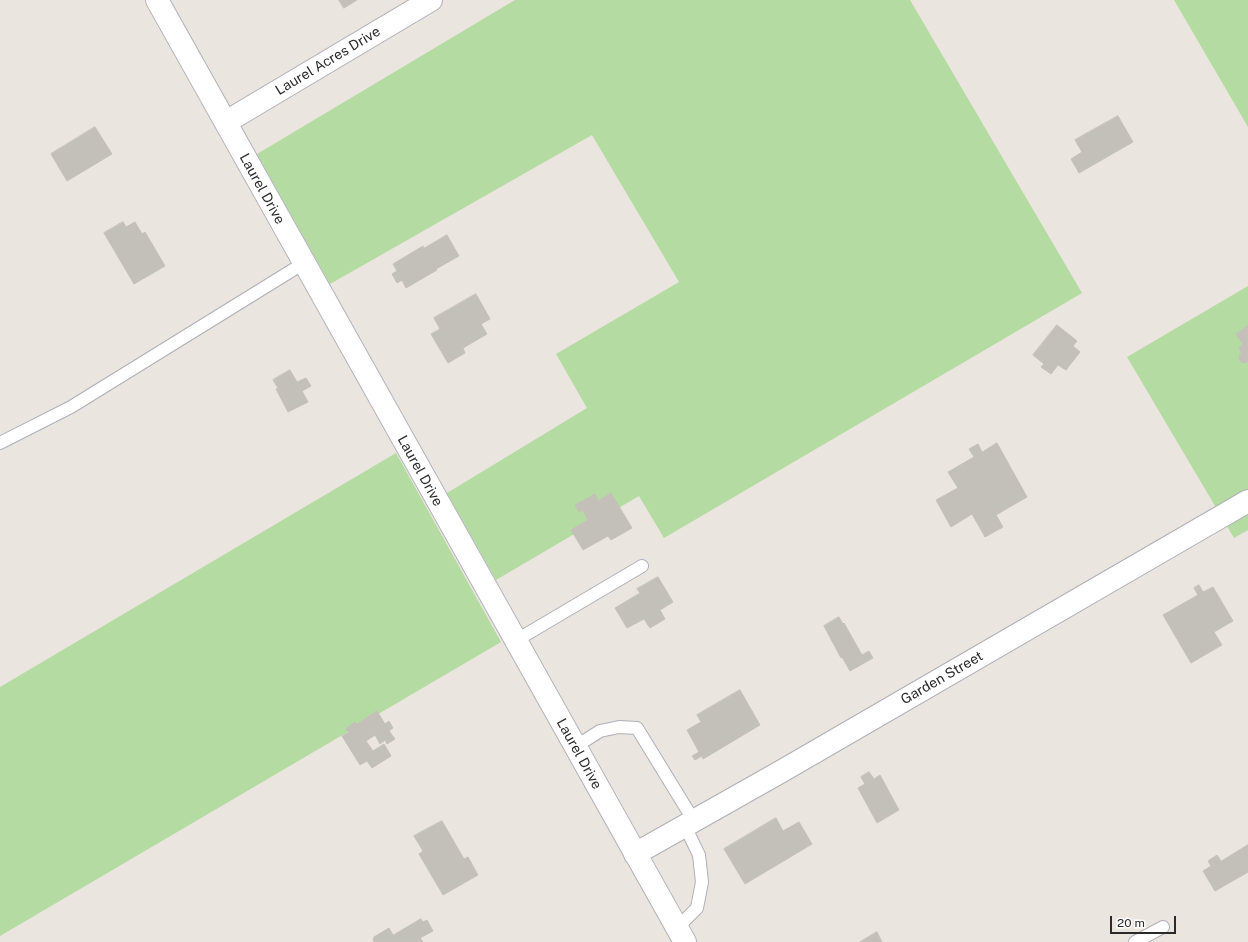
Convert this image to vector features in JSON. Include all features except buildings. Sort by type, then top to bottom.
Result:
[{"type":"street","name":"Laurel Drive","points":[[157,0],[681,935]]},
{"type":"street","name":"Laurel Acres Drive","points":[[226,122],[431,0]]},
{"type":"street","name":"Garden Street","points":[[635,854],[782,771],[1248,501]]},
{"type":"lane","points":[[0,442],[71,407],[304,263]]},
{"type":"lane","points":[[515,641],[642,566]]},
{"type":"lane","points":[[575,747],[600,731],[619,727],[637,728],[689,823],[699,855],[702,882],[697,908],[681,935]]},
{"type":"lane","points":[[1135,942],[1163,927]]},
{"type":"green space","points":[[515,0],[910,0],[1082,293],[664,538],[639,496],[496,580],[447,493],[587,408],[556,354],[679,282],[592,135],[330,284],[257,154]]},
{"type":"green space","points":[[1174,0],[1248,0],[1248,127]]},
{"type":"green space","points":[[1248,286],[1248,530],[1234,538],[1127,357]]},
{"type":"green space","points":[[396,453],[501,642],[0,936],[0,687]]}]
